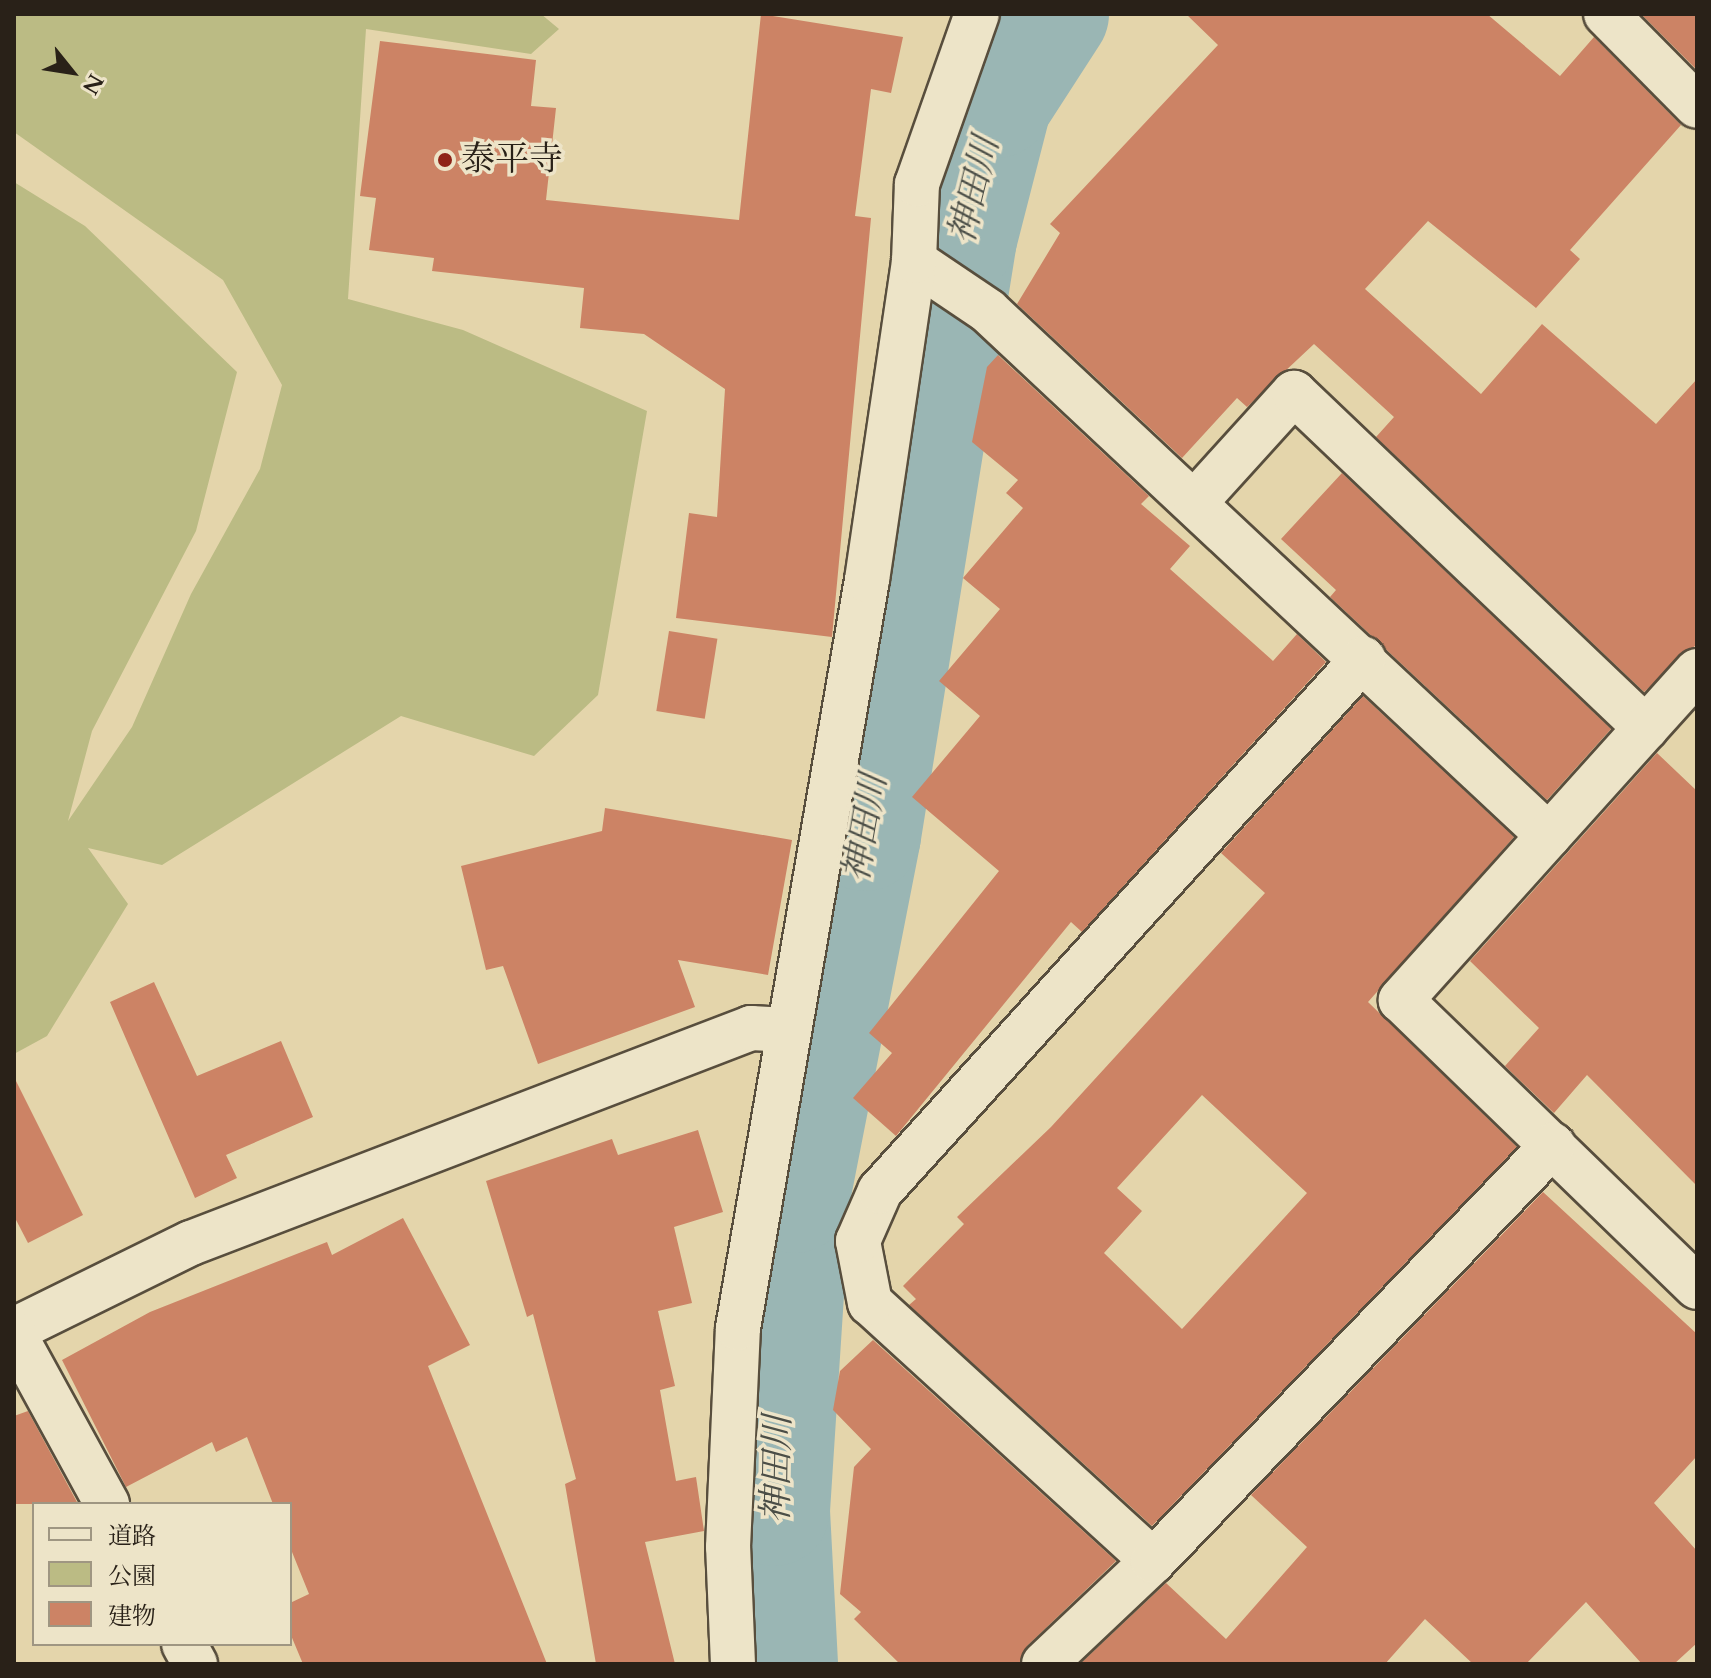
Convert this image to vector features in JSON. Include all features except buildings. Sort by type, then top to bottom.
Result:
[{"type":"street","points":[[733,1664],[728,1547],[738,1328],[921,264],[917,184],[977,14]]},
{"type":"street","points":[[1606,14],[1697,106]]},
{"type":"street","points":[[921,264],[974,300],[1196,501],[1549,836]]},
{"type":"street","points":[[1196,501],[1294,393],[1646,728]]},
{"type":"street","points":[[1153,1561],[870,1303],[858,1241],[880,1191],[1363,659]]},
{"type":"street","points":[[1697,671],[1401,1000],[1697,1287]]},
{"type":"street","points":[[106,1502],[14,1332],[191,1243],[751,1028],[787,1030]]},
{"type":"street","points":[[1044,1664],[1153,1561],[1553,1145]]},
{"type":"street","points":[[185,1646],[195,1664]]},
{"type":"green space","points":[[14,14],[541,14],[559,29],[531,54],[366,29],[348,299],[463,330],[647,411],[598,695],[534,756],[401,716],[162,865],[88,848],[128,904],[47,1036],[14,1054],[14,182],[85,226],[237,372],[196,531],[92,731],[68,821],[132,727],[191,594],[260,469],[282,385],[223,280],[14,132]]},
{"type":"waterway","name":"神田川","points":[[782,1664],[774,1510],[794,1197],[865,835],[961,238],[996,102],[1053,14]]},
{"type":"place","name":"泰平寺","points":[[445,160]]}]
